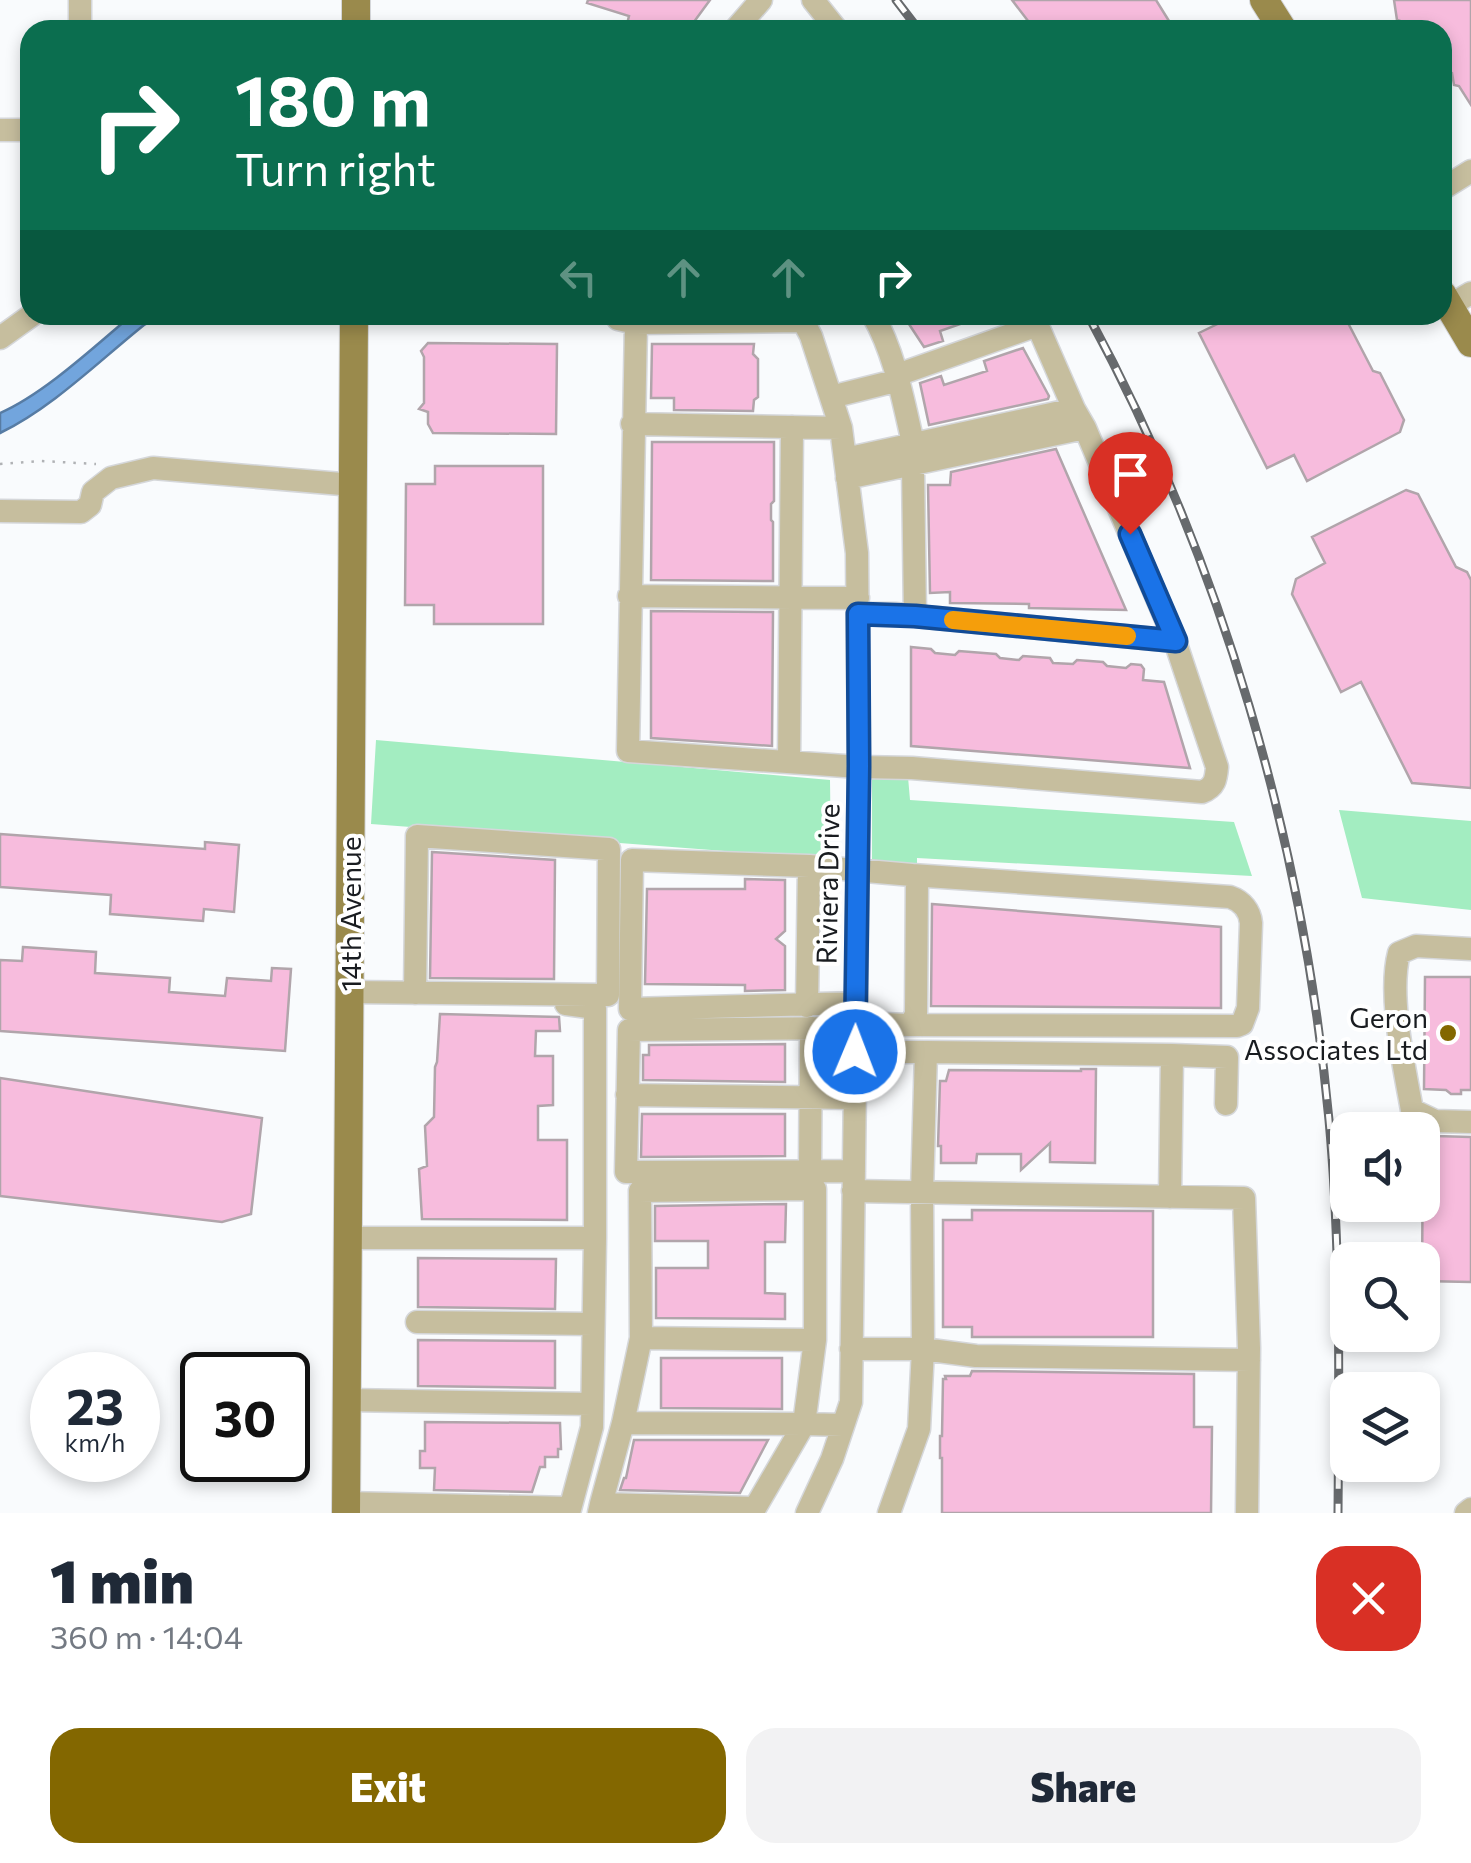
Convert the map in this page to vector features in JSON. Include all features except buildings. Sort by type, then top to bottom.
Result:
[{"type":"main road","points":[[1454,298],[1471,343]]},
{"type":"main road","name":"14th Avenue","points":[[346,1508],[354,325]]},
{"type":"street","points":[[744,20],[761,0]]},
{"type":"street","points":[[813,0],[828,20]]},
{"type":"street","points":[[626,325],[632,424],[628,750],[1202,792],[1211,788],[1218,767],[1176,641],[1038,325]]},
{"type":"street","name":"Riviera Drive","points":[[805,325],[841,428],[857,553],[859,766],[851,1402],[807,1513]]},
{"type":"street","points":[[879,325],[898,377],[913,454],[915,616]]},
{"type":"street","points":[[831,397],[898,377],[1024,325]]},
{"type":"street","points":[[846,468],[1080,419]]},
{"type":"street","points":[[632,424],[841,428]]},
{"type":"street","points":[[790,762],[792,427]]},
{"type":"street","points":[[0,512],[81,512],[90,505],[93,492],[111,478],[153,468],[353,485]]},
{"type":"street","points":[[630,596],[791,598],[915,616],[1176,641]]},
{"type":"street","points":[[418,836],[609,849],[608,995],[416,998],[418,836]]},
{"type":"street","points":[[632,860],[809,866],[1230,897],[1250,914],[1248,1008],[1242,1024],[1236,1026],[908,1025],[856,1018],[630,1009],[632,860]]},
{"type":"street","points":[[809,866],[810,1170]]},
{"type":"street","points":[[908,1025],[916,1013],[917,880],[912,875]]},
{"type":"street","points":[[1471,950],[1416,946],[1399,953],[1395,968],[1399,1038],[1412,1110],[1435,1121],[1471,1122]]},
{"type":"street","points":[[346,1508],[570,1510],[592,1427],[595,1238],[594,1008],[350,992]]},
{"type":"street","points":[[809,1017],[629,1030],[626,1172],[810,1170],[922,1192],[1244,1198],[1249,1360],[1247,1513]]},
{"type":"street","points":[[855,1052],[1227,1057],[1226,1104]]},
{"type":"street","points":[[889,1513],[919,1429],[926,1052]]},
{"type":"street","points":[[1170,1197],[1172,1055]]},
{"type":"street","points":[[628,1095],[854,1098]]},
{"type":"street","points":[[815,1189],[815,1340],[804,1424],[754,1510],[600,1509],[641,1338],[640,1191],[815,1189]]},
{"type":"street","points":[[348,1238],[595,1238]]},
{"type":"street","points":[[417,1322],[593,1324]]},
{"type":"street","points":[[641,1338],[815,1340]]},
{"type":"street","points":[[851,1349],[923,1349],[976,1356],[1249,1360]]},
{"type":"street","points":[[347,1400],[591,1404]]},
{"type":"street","points":[[622,1423],[843,1426]]},
{"type":"path","points":[[0,464],[41,460],[97,464]]},
{"type":"green space","points":[[376,740],[830,780],[831,859],[371,824]]},
{"type":"green space","points":[[872,776],[908,777],[910,800],[1234,822],[1252,876],[917,858],[917,872],[872,868]]},
{"type":"green space","points":[[1339,810],[1471,821],[1471,910],[1362,898]]},
{"type":"water","points":[[120,325],[144,325],[38,411],[0,433],[0,413],[86,355]]},
{"type":"railway","points":[[896,0],[911,20]]},
{"type":"railway","points":[[1093,325],[1179,506],[1216,605],[1277,808],[1299,911],[1317,1015],[1333,1169],[1338,1513]]},
{"type":"slow traffic","points":[[953,620],[1127,636]]},
{"type":"place","name":"Geron Associates Ltd","points":[[1448,1033]]},
{"type":"route","points":[[855,1052],[858,614],[895,614],[1176,641],[1130,534]]}]
